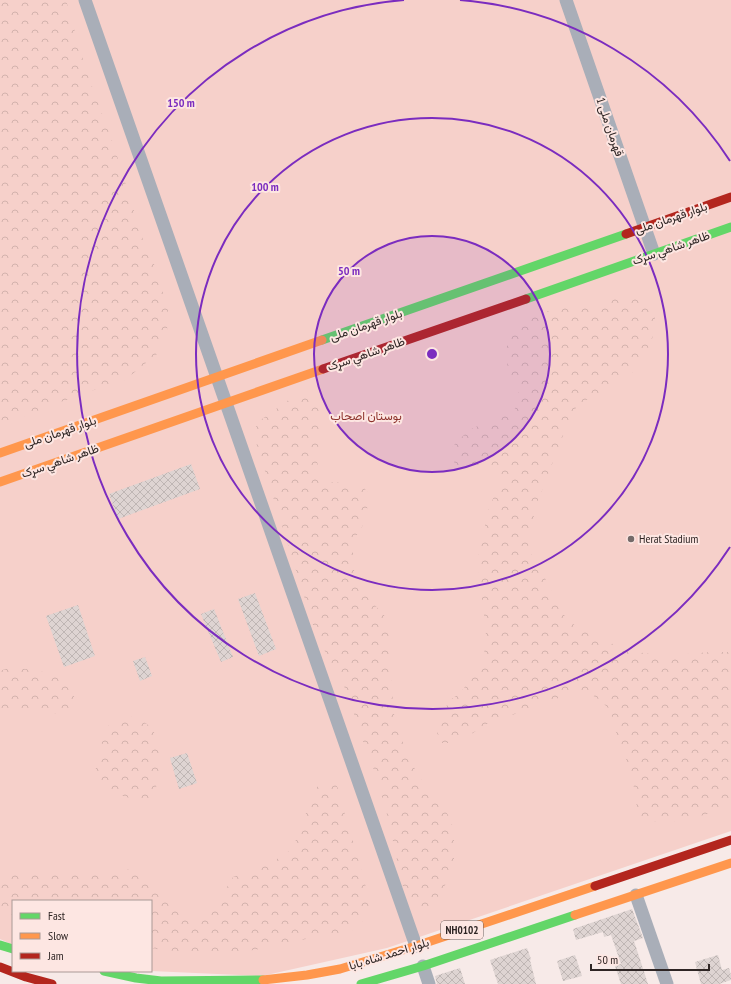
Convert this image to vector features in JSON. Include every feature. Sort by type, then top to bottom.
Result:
[{"type":"main road","name":"بلوار قهرمان ملی","points":[[0,453],[731,197]]},
{"type":"main road","name":"ظاهر شاهي سړک","points":[[0,482],[731,227]]},
{"type":"main road","name":"بلوار احمد شاه بابا","points":[[109,972],[136,978],[161,981],[266,980],[340,969],[416,946],[731,840]]},
{"type":"main road","name":"بلوار احمد شاه بابا","points":[[361,984],[423,966],[731,862]]},
{"type":"main road","points":[[0,945],[12,949]]},
{"type":"main road","points":[[0,967],[12,972]]},
{"type":"main road","points":[[13,972],[52,984]]},
{"type":"street","points":[[85,0],[416,946]]},
{"type":"street","name":"قهرمان ملی 1","points":[[566,0],[654,254]]},
{"type":"street","points":[[636,895],[667,984]]},
{"type":"street","points":[[423,966],[429,984]]},
{"type":"green space","name":"بوستان اصحاب","points":[[0,0],[731,0],[731,831],[387,948],[262,976],[152,971],[152,900],[12,900],[12,945],[0,939]]},
{"type":"green space","points":[[0,0],[66,0],[86,70],[114,146],[144,243],[154,264],[168,309],[167,333],[157,354],[125,380],[47,407],[0,426]]},
{"type":"green space","points":[[630,294],[641,296],[652,304],[655,315],[655,328],[652,339],[642,363],[633,372],[581,403],[572,412],[536,506],[528,544],[536,567],[544,576],[560,609],[567,619],[588,633],[599,636],[620,650],[675,657],[687,654],[731,652],[731,807],[697,817],[672,822],[641,819],[637,808],[632,775],[616,732],[610,710],[592,695],[567,695],[487,724],[455,743],[442,743],[437,733],[444,710],[450,700],[460,693],[474,675],[483,667],[486,631],[478,562],[479,550],[485,528],[485,517],[499,485],[500,473],[493,465],[469,468],[457,467],[451,457],[453,446],[469,430],[513,412],[519,401],[518,390],[511,380],[506,357],[507,346],[512,334],[520,325],[529,318],[551,310],[575,306],[587,308],[598,306],[609,300]]},
{"type":"green space","points":[[301,396],[314,397],[319,409],[320,433],[317,460],[319,473],[327,482],[361,484],[369,494],[366,518],[354,539],[353,564],[355,576],[359,588],[384,615],[389,627],[391,639],[391,677],[394,714],[405,749],[429,792],[445,810],[451,820],[454,833],[453,870],[441,893],[425,912],[412,901],[403,887],[386,810],[372,764],[344,686],[322,646],[313,625],[255,439],[255,428],[262,419],[290,399]]},
{"type":"green space","points":[[8,668],[20,668],[55,674],[72,692],[77,703],[70,713],[58,714],[35,709],[24,709],[11,711],[0,716],[0,671]]},
{"type":"green space","points":[[127,716],[138,718],[148,725],[155,734],[158,743],[160,754],[154,798],[129,798],[107,790],[98,784],[95,772],[103,738],[108,726],[116,718]]},
{"type":"green space","points":[[334,781],[340,792],[342,804],[367,891],[369,904],[368,916],[353,930],[248,951],[212,954],[152,948],[152,900],[12,900],[12,916],[0,911],[0,870],[72,872],[96,870],[108,873],[131,869],[143,872],[186,916],[196,922],[207,916],[214,909],[233,877],[244,872],[256,871],[287,853],[294,844],[305,823],[306,812],[314,790],[322,782]]},
{"type":"building","points":[[191,464],[200,489],[118,519],[109,494]]},
{"type":"building","points":[[255,593],[276,649],[259,656],[238,599]]},
{"type":"building","points":[[78,605],[95,656],[64,667],[46,616]]},
{"type":"building","points":[[214,609],[233,657],[221,662],[201,614]]},
{"type":"building","points":[[145,657],[152,676],[140,681],[133,661]]},
{"type":"building","points":[[187,753],[197,783],[179,789],[170,758]]},
{"type":"building","points":[[632,909],[643,938],[634,941],[648,984],[621,984],[615,966],[621,964],[611,935],[604,937],[603,932],[576,940],[573,929]]},
{"type":"building","points":[[527,948],[531,959],[536,984],[498,984],[490,960]]},
{"type":"building","points":[[575,955],[582,976],[563,981],[557,961]]},
{"type":"building","points":[[718,955],[722,970],[729,968],[731,980],[719,984],[701,984],[695,962]]},
{"type":"building","points":[[460,968],[465,984],[437,984],[435,976]]},
{"type":"traffic: fast","points":[[526,299],[731,227]]},
{"type":"traffic: fast","points":[[322,340],[626,234]]},
{"type":"traffic: fast","points":[[361,984],[423,966],[575,915]]},
{"type":"traffic: fast","points":[[0,945],[12,949]]},
{"type":"traffic: fast","points":[[109,972],[136,978],[161,981],[263,980]]},
{"type":"traffic: slow","points":[[0,453],[322,340]]},
{"type":"traffic: slow","points":[[0,482],[323,369]]},
{"type":"traffic: slow","points":[[575,915],[731,863]]},
{"type":"traffic: slow","points":[[263,980],[307,975],[340,969],[416,946],[595,886]]},
{"type":"traffic: jam","points":[[626,234],[731,197]]},
{"type":"traffic: jam","points":[[323,369],[526,299]]},
{"type":"traffic: jam","points":[[595,886],[731,840]]},
{"type":"traffic: jam","points":[[0,967],[12,972]]},
{"type":"traffic: jam","points":[[13,972],[52,984]]},
{"type":"place","name":"Herat Stadium","points":[[631,539]]}]
